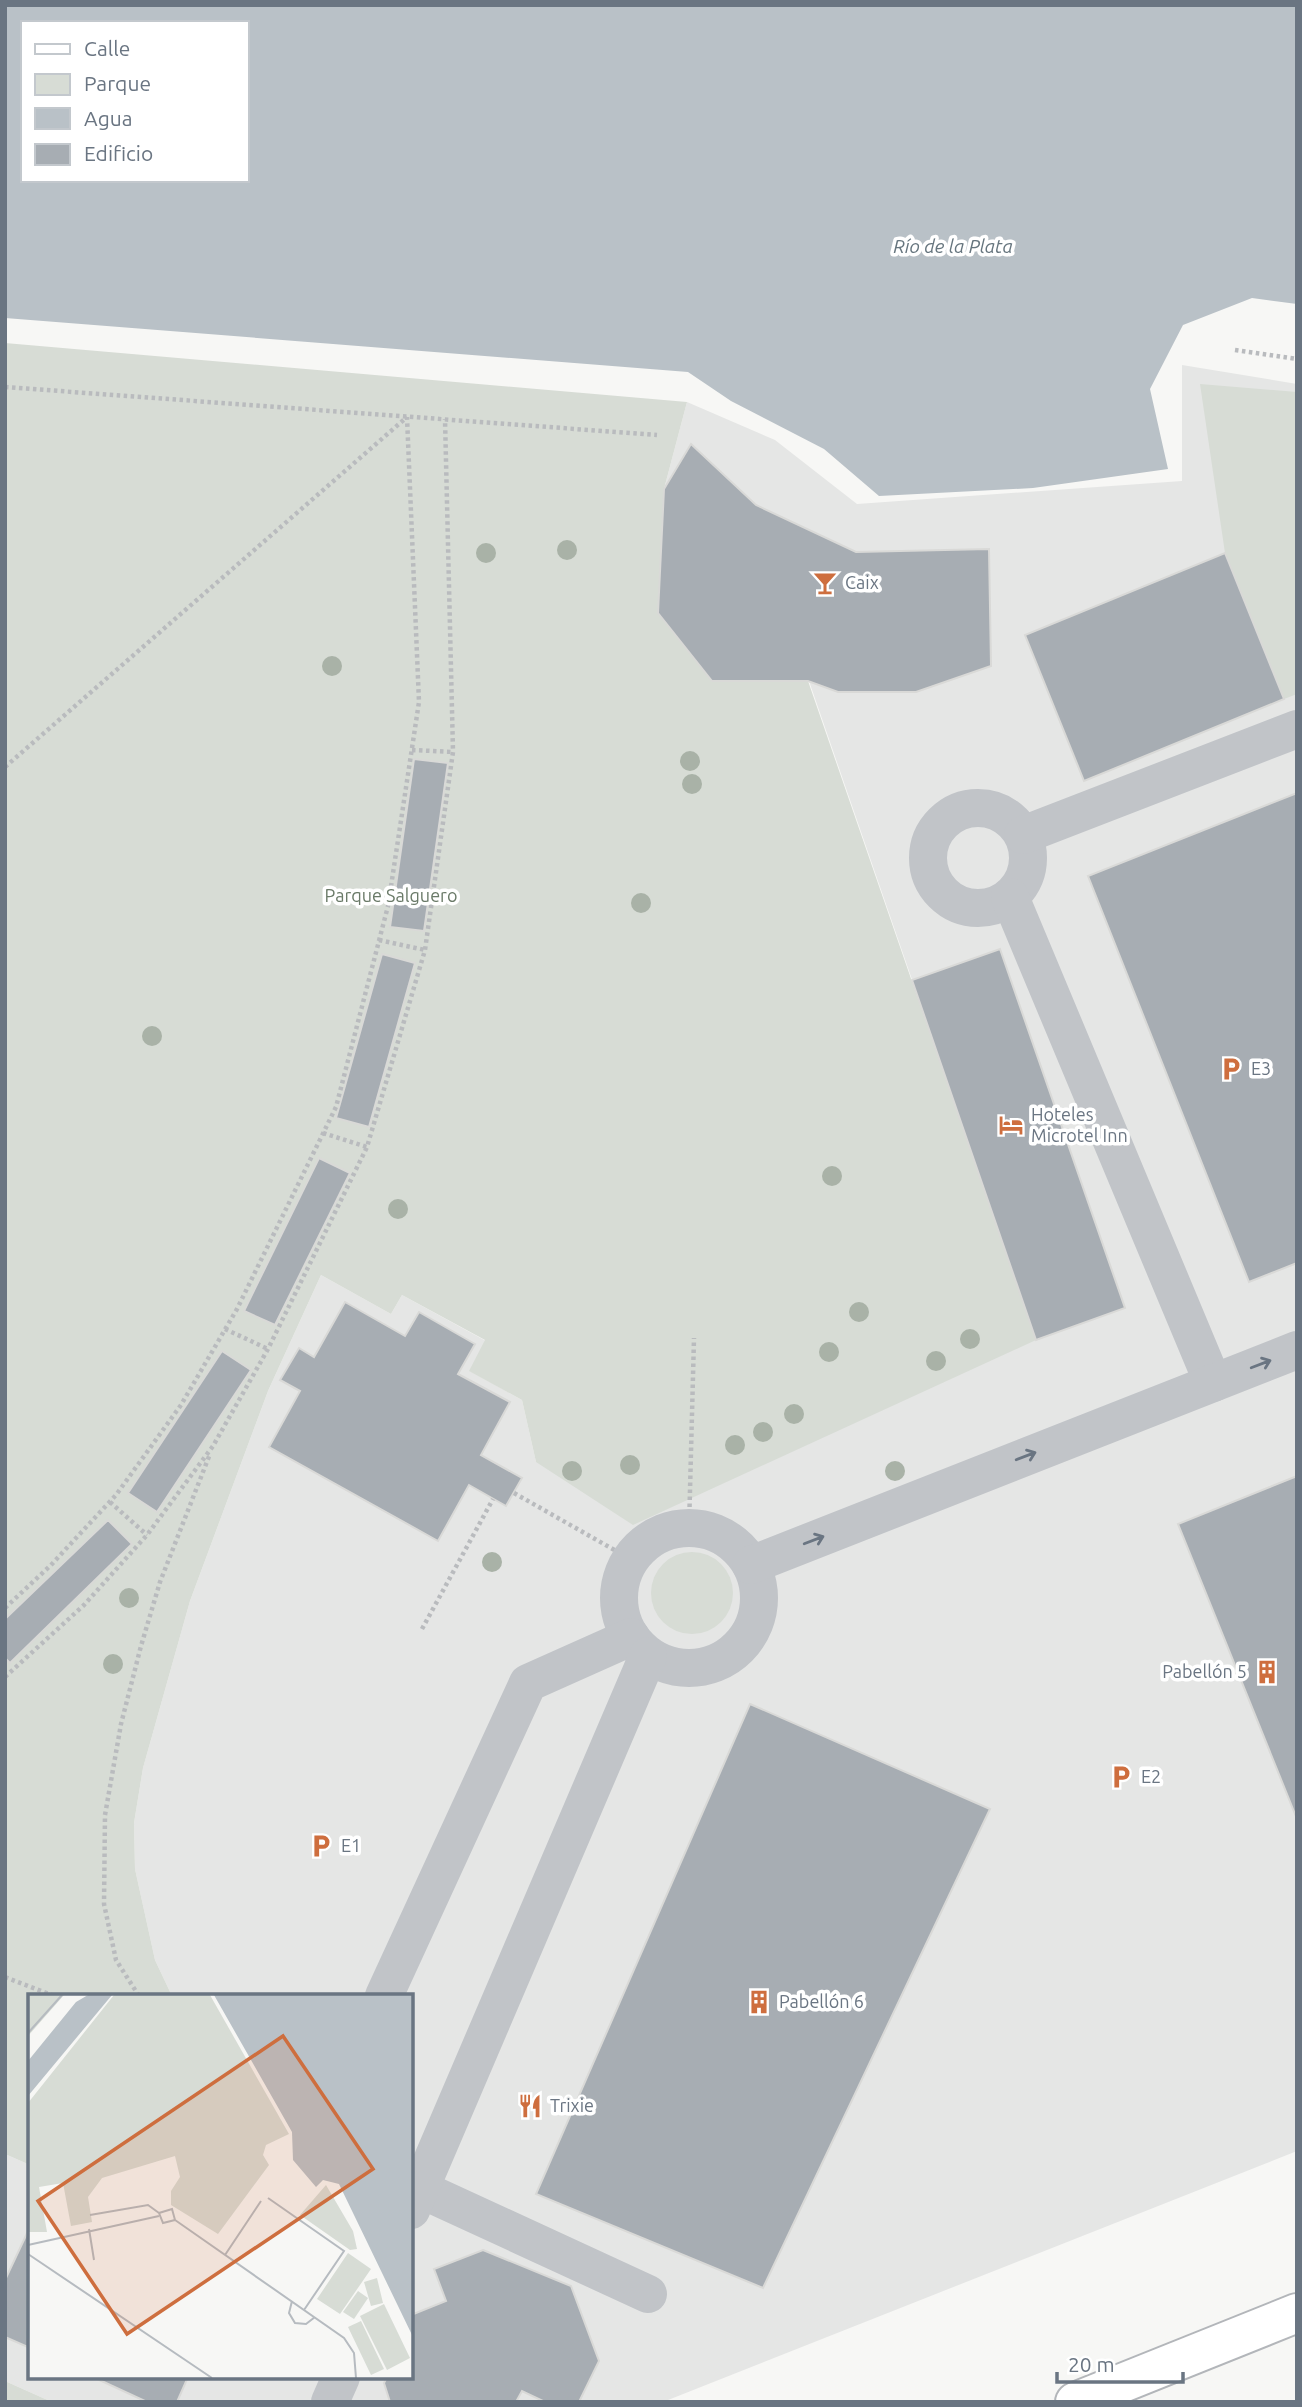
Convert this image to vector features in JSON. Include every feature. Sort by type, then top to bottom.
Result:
[{"type":"main road","points":[[1075,2402],[1297,2313]]},
{"type":"lane","points":[[1023,835],[1297,730]]},
{"type":"lane","points":[[984,808],[1000,813],[1014,822],[1023,835],[1028,852],[1028,869],[1021,884],[1010,897],[996,906],[980,909],[949,900],[937,888],[927,857],[939,826],[951,815],[967,809],[984,808]]},
{"type":"lane","points":[[1010,897],[1213,1383]]},
{"type":"lane","points":[[751,1564],[1297,1350]]},
{"type":"lane","points":[[689,1528],[714,1532],[736,1545],[751,1564],[759,1587],[758,1611],[750,1632],[736,1651],[716,1664],[692,1669],[669,1666],[639,1646],[621,1615],[619,1590],[627,1565],[643,1546],[664,1533],[689,1528]]},
{"type":"lane","points":[[385,1994],[528,1683],[639,1646]]},
{"type":"lane","points":[[639,1646],[416,2200],[648,2294]]},
{"type":"lane","points":[[330,2402],[340,2379]]},
{"type":"path","points":[[1235,350],[1297,359]]},
{"type":"path","points":[[5,387],[657,435]]},
{"type":"path","points":[[5,1608],[51,1565],[110,1502],[181,1405],[225,1329],[336,1107],[388,906],[419,702],[407,417]]},
{"type":"path","points":[[5,767],[407,417]]},
{"type":"path","points":[[5,1677],[84,1605],[148,1535],[213,1446],[268,1349],[367,1147],[425,950],[453,752],[444,419]]},
{"type":"path","points":[[412,750],[453,752]]},
{"type":"path","points":[[379,940],[425,950]]},
{"type":"path","points":[[323,1133],[367,1147]]},
{"type":"path","points":[[225,1329],[268,1349]]},
{"type":"path","points":[[689,1528],[694,1338]]},
{"type":"path","points":[[138,1994],[116,1960],[104,1904],[105,1815],[121,1724],[141,1646],[160,1582],[213,1446]]},
{"type":"path","points":[[514,1493],[632,1560]]},
{"type":"path","points":[[422,1629],[494,1499]]},
{"type":"path","points":[[110,1502],[148,1535]]},
{"type":"path","points":[[5,1977],[49,1994]]},
{"type":"shaded area","points":[[1182,365],[1297,384],[1297,2151],[663,2402],[52,2402],[5,2381],[5,2154],[28,2164],[28,2379],[413,2379],[413,1994],[171,1994],[155,1960],[135,1869],[134,1823],[143,1768],[190,1601],[268,1391],[321,1275],[391,1314],[402,1295],[486,1341],[470,1371],[522,1400],[536,1462],[1036,1339],[809,681],[712,681],[658,613],[664,489],[687,402],[775,440],[857,504],[1182,481]]},
{"type":"green space","name":"Parque Salguero","points":[[5,343],[687,402],[664,489],[658,613],[712,681],[808,681],[1036,1340],[633,1525],[536,1462],[522,1400],[469,1371],[485,1340],[402,1295],[391,1314],[321,1275],[268,1391],[190,1601],[143,1768],[134,1823],[135,1869],[155,1960],[171,1994],[28,1994],[28,2164],[5,2154]]},
{"type":"green space","points":[[1200,384],[1297,392],[1297,694],[1284,699],[1225,553]]},
{"type":"green space","points":[[692,1552],[708,1555],[721,1564],[730,1577],[733,1593],[730,1609],[721,1622],[708,1631],[692,1634],[676,1631],[663,1622],[654,1609],[651,1593],[654,1577],[663,1564],[676,1555]]},
{"type":"green space","points":[[5,2381],[52,2402],[5,2402]]},
{"type":"water","name":"Río de la Plata","points":[[5,5],[1297,5],[1297,304],[1252,298],[1183,325],[1150,389],[1168,469],[1033,488],[879,496],[824,449],[731,401],[688,372],[5,318]]},
{"type":"building","name":"Caix","points":[[691,444],[756,505],[856,552],[989,549],[991,666],[916,692],[838,692],[808,681],[712,681],[658,613],[664,489]]},
{"type":"building","points":[[1225,553],[1284,699],[1084,781],[1025,635]]},
{"type":"building","points":[[414,759],[448,763],[424,931],[390,927]]},
{"type":"building","name":"E3","points":[[1297,793],[1297,1263],[1249,1282],[1088,876]]},
{"type":"building","points":[[1000,949],[1125,1308],[1036,1340],[912,980]]},
{"type":"building","points":[[382,954],[415,963],[369,1127],[336,1118]]},
{"type":"building","points":[[319,1158],[350,1173],[275,1325],[244,1311]]},
{"type":"building","points":[[345,1302],[405,1336],[419,1312],[475,1344],[458,1374],[510,1402],[481,1455],[522,1478],[506,1506],[469,1485],[438,1541],[269,1447],[300,1391],[280,1380],[299,1348],[314,1357]]},
{"type":"building","points":[[222,1351],[251,1370],[157,1512],[128,1493]]},
{"type":"building","name":"Pabellón 5","points":[[1297,1476],[1297,1819],[1178,1524]]},
{"type":"building","points":[[108,1520],[132,1544],[10,1663],[5,1658],[5,1619]]},
{"type":"building","name":"Pabellón 6","points":[[750,1704],[990,1809],[763,2288],[536,2194]]},
{"type":"building","points":[[28,2231],[28,2347],[5,2337],[5,2280]]},
{"type":"building","points":[[483,2250],[571,2286],[599,2361],[579,2402],[545,2402],[522,2391],[516,2402],[390,2402],[384,2383],[386,2379],[413,2379],[413,2314],[446,2301],[434,2269]]},
{"type":"building","points":[[97,2379],[187,2379],[177,2402],[147,2402]]},
{"type":"place","name":"Caix","points":[[825,583]]},
{"type":"place","name":"E3","points":[[1231,1069]]},
{"type":"place","name":"Hoteles Microtel Inn","points":[[1011,1125]]},
{"type":"place","name":"Pabellón 5","points":[[1267,1672]]},
{"type":"place","name":"E2","points":[[1121,1777]]},
{"type":"place","name":"E1","points":[[321,1846]]},
{"type":"place","name":"Pabellón 6","points":[[759,2002]]},
{"type":"place","name":"Trixie","points":[[530,2106]]}]
